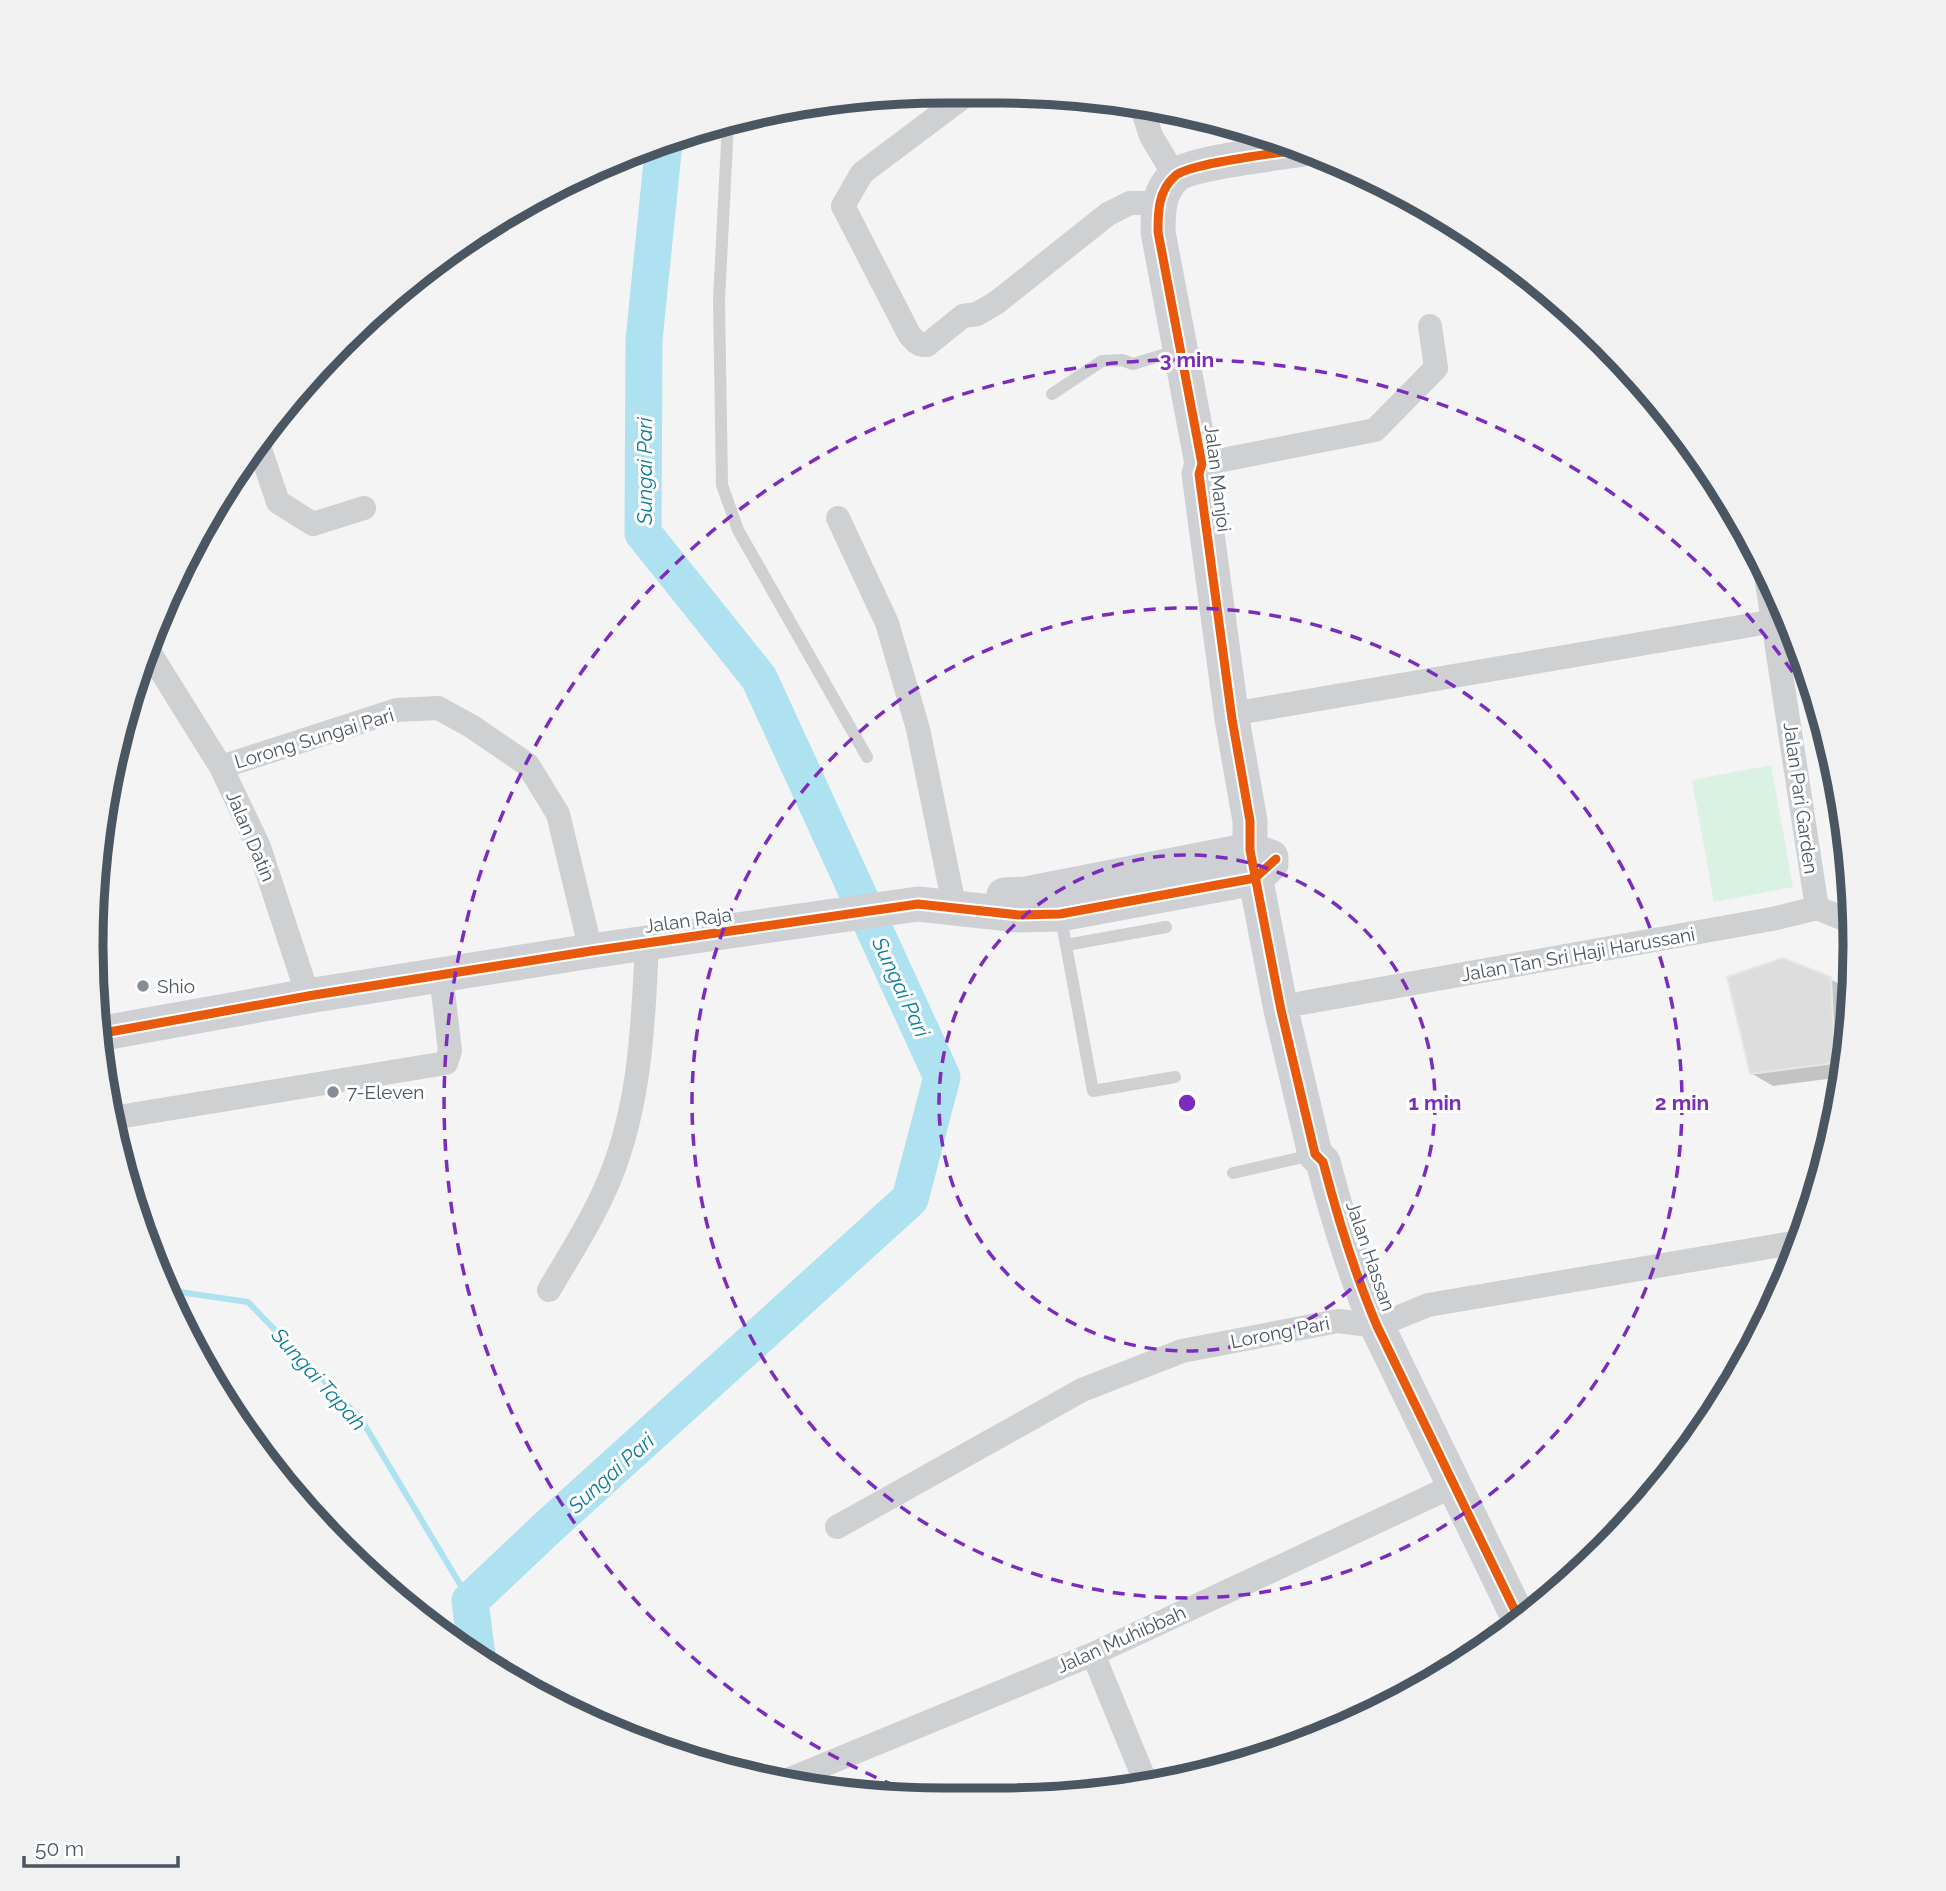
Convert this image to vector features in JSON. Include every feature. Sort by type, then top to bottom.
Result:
[{"type":"street","points":[[955,103],[862,173],[843,206],[909,334],[922,345],[928,345],[963,316],[977,314],[996,303],[1108,214],[1167,189],[1200,166],[1283,152]]},
{"type":"street","points":[[1144,116],[1167,189]]},
{"type":"street","name":"Jalan Manjoi","points":[[1167,189],[1158,232],[1202,464],[1209,473],[1249,711],[1261,862]]},
{"type":"street","points":[[1202,464],[1375,430],[1436,368],[1430,326]]},
{"type":"street","points":[[262,454],[278,502],[313,524],[364,508]]},
{"type":"street","name":"Jalan Manjoi","points":[[1202,464],[1199,474],[1231,719],[1250,821],[1261,862]]},
{"type":"street","points":[[838,518],[887,623],[918,729],[952,895]]},
{"type":"street","name":"Jalan Pari Garden","points":[[1773,610],[1817,908]]},
{"type":"street","points":[[1249,711],[1775,621]]},
{"type":"street","name":"Jalan Datin","points":[[154,659],[221,767],[259,847],[308,996]]},
{"type":"street","name":"Lorong Sungai Pari","points":[[221,767],[397,710],[438,708],[471,726],[528,765],[558,814],[591,951]]},
{"type":"street","name":"Jalan Raja","points":[[918,904],[934,896],[1026,894],[1261,862]]},
{"type":"street","name":"Jalan Raja","points":[[108,1028],[591,951],[918,904],[1019,915],[1063,929],[1261,862]]},
{"type":"street","name":"Jalan Hassan","points":[[1261,862],[1291,1007],[1326,1149],[1319,1158],[1344,1242],[1377,1326],[1516,1612]]},
{"type":"street","points":[[1817,908],[1842,918]]},
{"type":"street","name":"Jalan Tan Sri Haji Harussani","points":[[1291,1007],[1772,919],[1817,908]]},
{"type":"street","points":[[549,1290],[588,1225],[618,1158],[642,1051],[648,943]]},
{"type":"street","points":[[121,1117],[446,1063],[450,1051],[441,975]]},
{"type":"street","name":"Lorong Pari","points":[[837,1527],[1082,1390],[1182,1351],[1338,1321],[1377,1326],[1428,1305],[1788,1244]]},
{"type":"street","name":"Jalan Muhibbah","points":[[799,1775],[1093,1654],[1453,1486]]},
{"type":"street","points":[[1093,1654],[1143,1776]]},
{"type":"lane","points":[[728,132],[719,300],[722,485],[738,530],[867,757]]},
{"type":"lane","points":[[1052,394],[1102,361],[1122,360],[1133,363],[1180,350]]},
{"type":"lane","points":[[1166,927],[1063,929],[1093,1091],[1175,1077]]},
{"type":"lane","points":[[1233,1173],[1319,1158]]},
{"type":"green space","points":[[1771,765],[1793,887],[1714,902],[1692,780]]},
{"type":"building","points":[[1783,958],[1831,977],[1835,1063],[1750,1074],[1727,977]]},
{"type":"waterway","name":"Sungai Pari","points":[[476,1644],[470,1601],[910,1199],[942,1077],[759,678],[643,533],[644,340],[663,152]]},
{"type":"waterway","name":"Sungai Tapah","points":[[178,1292],[248,1302],[361,1419],[470,1601]]},
{"type":"cycle path","points":[[1282,152],[1184,171],[1175,176],[1165,188],[1159,209],[1158,232],[1202,464],[1199,474],[1232,719],[1250,821],[1250,850],[1281,1010],[1315,1154],[1323,1162],[1361,1286],[1377,1326],[1516,1612]]},
{"type":"cycle path","points":[[108,1032],[308,996],[591,951],[918,904],[1019,915],[1060,914],[1255,878],[1276,859]]},
{"type":"place","name":"Shio","points":[[143,986]]},
{"type":"place","name":"7-Eleven","points":[[333,1092]]}]
